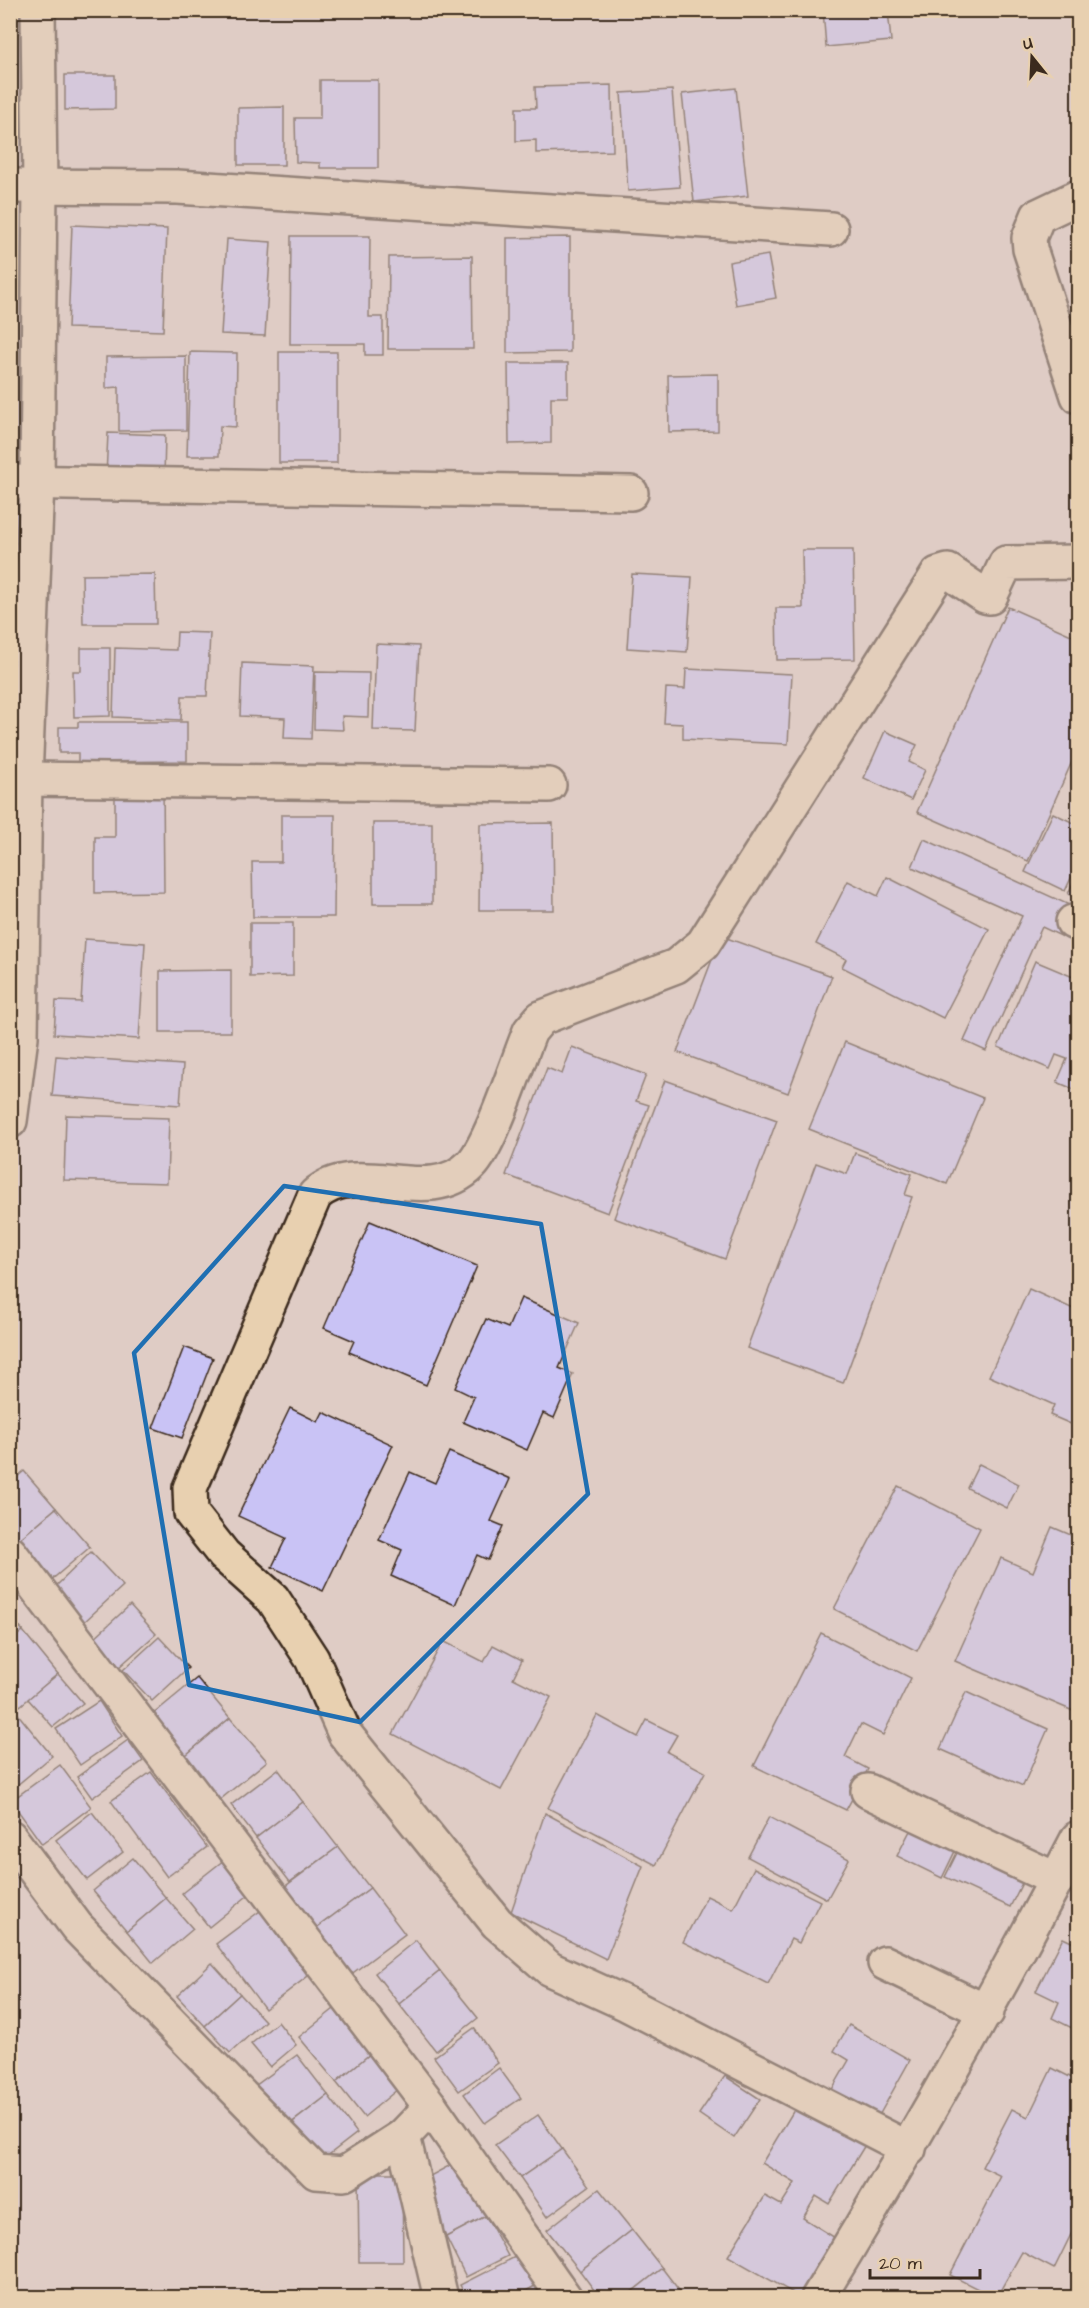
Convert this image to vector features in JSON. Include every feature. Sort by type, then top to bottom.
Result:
[{"type":"street","points":[[10,1121],[16,1037],[25,779],[19,715],[24,483],[25,187],[38,10]]},
{"type":"street","points":[[25,187],[177,187],[831,229]]},
{"type":"street","points":[[1078,197],[1038,216],[1029,238],[1030,249],[1078,396]]},
{"type":"street","points":[[24,483],[631,493]]},
{"type":"street","points":[[909,2149],[627,2004],[550,1969],[497,1923],[345,1734],[312,1659],[273,1599],[224,1555],[191,1513],[190,1488],[315,1195],[325,1186],[340,1180],[426,1184],[460,1174],[481,1153],[530,1031],[541,1018],[676,966],[703,944],[938,574],[948,571],[990,597],[1006,563],[1078,562]]},
{"type":"street","points":[[25,779],[549,785]]},
{"type":"street","points":[[10,1554],[430,2107],[566,2298]]},
{"type":"street","points":[[868,1791],[1057,1880]]},
{"type":"street","points":[[10,1837],[77,1927],[316,2172],[344,2174],[403,2136],[430,2107]]},
{"type":"street","points":[[818,2298],[909,2149],[987,2012],[1078,1838]]},
{"type":"street","points":[[885,1963],[987,2012]]},
{"type":"street","points":[[403,2136],[441,2298]]},
{"type":"highlighted area","points":[[284,1186],[541,1224],[588,1494],[360,1722],[189,1685],[134,1353]]},
{"type":"building","points":[[823,10],[888,10],[891,41],[826,47]]},
{"type":"building","points":[[65,75],[115,75],[115,109],[65,110]]},
{"type":"building","points":[[320,80],[378,80],[378,168],[320,168],[320,163],[296,162],[295,118],[320,118]]},
{"type":"building","points":[[612,85],[613,151],[536,153],[536,140],[516,141],[516,108],[536,108],[535,87]]},
{"type":"building","points":[[736,88],[748,196],[694,202],[682,94]]},
{"type":"building","points":[[672,90],[680,187],[628,191],[621,93]]},
{"type":"building","points":[[284,107],[284,165],[238,165],[238,108]]},
{"type":"building","points":[[72,225],[167,229],[163,331],[68,328]]},
{"type":"building","points":[[291,236],[370,236],[369,317],[383,317],[383,355],[365,355],[365,344],[290,344]]},
{"type":"building","points":[[570,237],[570,352],[507,353],[507,238]]},
{"type":"building","points":[[227,239],[271,242],[265,336],[221,334]]},
{"type":"building","points":[[768,255],[776,298],[736,305],[729,262]]},
{"type":"building","points":[[472,256],[473,349],[388,349],[389,257]]},
{"type":"building","points":[[190,352],[237,353],[236,427],[220,426],[219,456],[187,456]]},
{"type":"building","points":[[279,352],[337,352],[337,463],[279,463]]},
{"type":"building","points":[[186,356],[186,430],[119,431],[119,387],[106,388],[106,357]]},
{"type":"building","points":[[508,363],[568,363],[568,397],[551,397],[551,443],[509,444]]},
{"type":"building","points":[[718,374],[718,431],[669,432],[668,375]]},
{"type":"building","points":[[108,433],[165,435],[164,477],[106,476]]},
{"type":"building","points":[[10,496],[20,496],[17,543],[10,542]]},
{"type":"building","points":[[802,550],[853,550],[855,659],[777,660],[776,608],[803,608]]},
{"type":"building","points":[[155,574],[156,624],[83,624],[82,575]]},
{"type":"building","points":[[632,574],[692,577],[687,652],[627,648]]},
{"type":"building","points":[[1008,607],[1078,638],[1078,748],[1028,861],[917,812]]},
{"type":"building","points":[[177,632],[210,633],[207,696],[182,696],[181,720],[113,717],[115,648],[176,650]]},
{"type":"building","points":[[376,644],[419,646],[415,731],[373,730]]},
{"type":"building","points":[[81,648],[110,648],[110,716],[74,717],[73,671],[81,671]]},
{"type":"building","points":[[242,663],[314,666],[311,739],[284,738],[285,718],[240,716]]},
{"type":"building","points":[[686,669],[792,674],[788,744],[683,739],[683,724],[664,723],[666,688],[685,689]]},
{"type":"building","points":[[315,672],[369,673],[368,717],[342,716],[343,730],[314,729]]},
{"type":"building","points":[[78,722],[187,722],[187,761],[78,762],[78,753],[59,753],[59,727],[78,727]]},
{"type":"building","points":[[885,731],[917,745],[909,762],[925,770],[911,800],[864,778]]},
{"type":"building","points":[[163,785],[164,892],[95,893],[95,837],[115,837],[115,786]]},
{"type":"building","points":[[1053,813],[1078,825],[1078,863],[1065,891],[1025,872]]},
{"type":"building","points":[[281,815],[335,815],[334,917],[253,917],[252,862],[281,862]]},
{"type":"building","points":[[373,823],[432,823],[432,904],[373,904]]},
{"type":"building","points":[[553,823],[554,910],[479,910],[480,824]]},
{"type":"building","points":[[924,839],[1076,908],[1063,937],[1042,927],[986,1051],[964,1041],[1022,916],[912,867]]},
{"type":"building","points":[[1078,872],[1078,899],[1068,894]]},
{"type":"building","points":[[887,877],[989,929],[943,1018],[842,967],[846,959],[816,944],[848,881],[878,896]]},
{"type":"building","points":[[250,923],[293,923],[293,976],[250,977]]},
{"type":"building","points":[[721,936],[832,976],[788,1093],[677,1052]]},
{"type":"building","points":[[85,939],[145,943],[139,1039],[54,1034],[56,1001],[81,1002]]},
{"type":"building","points":[[1035,961],[1078,979],[1078,1091],[1057,1082],[1067,1059],[1056,1055],[1050,1069],[998,1047]]},
{"type":"building","points":[[231,970],[231,1032],[160,1032],[160,971]]},
{"type":"building","points":[[845,1042],[983,1098],[947,1184],[809,1129]]},
{"type":"building","points":[[572,1047],[646,1075],[636,1101],[649,1105],[608,1213],[506,1175],[547,1068],[562,1074]]},
{"type":"building","points":[[56,1056],[183,1065],[180,1105],[52,1096]]},
{"type":"building","points":[[665,1080],[777,1120],[725,1259],[614,1218]]},
{"type":"building","points":[[66,1115],[169,1118],[167,1183],[64,1180]]},
{"type":"building","points":[[855,1153],[912,1174],[905,1195],[912,1197],[843,1383],[747,1348],[816,1163],[847,1174]]},
{"type":"building","points":[[370,1221],[477,1266],[426,1385],[349,1352],[354,1341],[324,1328]]},
{"type":"building","points":[[1029,1289],[1078,1311],[1078,1427],[1050,1415],[1054,1405],[989,1376]]},
{"type":"building","points":[[521,1298],[579,1323],[559,1368],[573,1374],[554,1418],[543,1413],[527,1450],[463,1422],[474,1397],[455,1388],[486,1319],[508,1328]]},
{"type":"building","points":[[184,1347],[213,1358],[182,1438],[153,1428]]},
{"type":"building","points":[[290,1408],[318,1422],[323,1412],[393,1445],[323,1591],[272,1567],[286,1538],[238,1516]]},
{"type":"building","points":[[449,1452],[510,1479],[491,1521],[503,1526],[488,1560],[477,1555],[455,1605],[391,1576],[402,1550],[379,1540],[410,1472],[435,1483]]},
{"type":"building","points":[[979,1464],[1019,1484],[1007,1508],[967,1488]]},
{"type":"building","points":[[24,1471],[56,1508],[15,1543],[10,1538],[10,1483]]},
{"type":"building","points":[[898,1486],[980,1528],[917,1651],[834,1609]]},
{"type":"building","points":[[56,1508],[90,1547],[49,1582],[15,1543]]},
{"type":"building","points":[[1052,1527],[1078,1538],[1078,1713],[955,1661],[1001,1558],[1033,1572]]},
{"type":"building","points":[[91,1552],[123,1586],[84,1622],[53,1589]]},
{"type":"building","points":[[130,1605],[156,1634],[118,1668],[93,1639]]},
{"type":"building","points":[[10,1616],[23,1631],[10,1641]]},
{"type":"building","points":[[23,1631],[58,1674],[20,1706],[10,1694],[10,1641]]},
{"type":"building","points":[[821,1633],[911,1678],[883,1735],[861,1724],[845,1757],[868,1769],[846,1810],[754,1766]]},
{"type":"building","points":[[159,1637],[188,1668],[152,1701],[123,1670]]},
{"type":"building","points":[[443,1641],[484,1662],[493,1645],[522,1660],[513,1678],[551,1697],[501,1790],[393,1734]]},
{"type":"building","points":[[58,1674],[83,1703],[53,1727],[28,1699]]},
{"type":"building","points":[[197,1678],[230,1718],[180,1760],[146,1720]]},
{"type":"building","points":[[966,1692],[1048,1729],[1023,1786],[940,1749]]},
{"type":"building","points":[[99,1701],[122,1736],[80,1765],[56,1729]]},
{"type":"building","points":[[17,1713],[52,1756],[16,1786],[10,1779],[10,1718]]},
{"type":"building","points":[[597,1715],[638,1737],[647,1720],[677,1735],[667,1752],[705,1772],[656,1865],[548,1808]]},
{"type":"building","points":[[230,1718],[267,1761],[216,1803],[180,1760]]},
{"type":"building","points":[[128,1740],[143,1761],[92,1798],[77,1777]]},
{"type":"building","points":[[60,1765],[91,1807],[42,1844],[11,1801]]},
{"type":"building","points":[[278,1769],[303,1802],[256,1838],[231,1805]]},
{"type":"building","points":[[151,1772],[207,1847],[167,1877],[111,1801]]},
{"type":"building","points":[[303,1802],[338,1847],[290,1882],[256,1838]]},
{"type":"building","points":[[92,1812],[123,1852],[87,1880],[56,1840]]},
{"type":"building","points":[[545,1813],[643,1866],[606,1959],[511,1912]]},
{"type":"building","points":[[769,1817],[849,1859],[827,1899],[748,1857]]},
{"type":"building","points":[[912,1827],[956,1849],[942,1878],[897,1856]]},
{"type":"building","points":[[338,1847],[370,1888],[315,1929],[283,1888]]},
{"type":"building","points":[[959,1849],[1024,1879],[1010,1907],[945,1877]]},
{"type":"building","points":[[133,1858],[166,1898],[127,1931],[93,1891]]},
{"type":"building","points":[[224,1860],[251,1893],[209,1927],[182,1893]]},
{"type":"building","points":[[754,1868],[820,1901],[799,1943],[791,1939],[768,1984],[683,1942],[707,1896],[733,1909]]},
{"type":"building","points":[[370,1888],[405,1934],[350,1975],[315,1929]]},
{"type":"building","points":[[166,1898],[193,1929],[153,1963],[127,1931]]},
{"type":"building","points":[[260,1911],[308,1976],[265,2009],[216,1944]]},
{"type":"building","points":[[1063,1938],[1078,1945],[1078,2031],[1052,2018],[1059,2002],[1036,1991]]},
{"type":"building","points":[[416,1940],[440,1971],[399,2004],[375,1973]]},
{"type":"building","points":[[212,1963],[240,1994],[205,2026],[177,1996]]},
{"type":"building","points":[[440,1971],[478,2018],[436,2051],[399,2004]]},
{"type":"building","points":[[240,1994],[265,2021],[230,2053],[205,2026]]},
{"type":"building","points":[[334,2009],[370,2054],[336,2082],[299,2037]]},
{"type":"building","points":[[278,2022],[296,2045],[270,2067],[251,2044]]},
{"type":"building","points":[[849,2025],[910,2060],[877,2119],[830,2093],[849,2060],[834,2051]]},
{"type":"building","points":[[474,2028],[498,2063],[459,2091],[434,2057]]},
{"type":"building","points":[[370,2054],[398,2089],[364,2117],[336,2082]]},
{"type":"building","points":[[297,2055],[328,2095],[286,2127],[255,2086]]},
{"type":"building","points":[[499,2068],[521,2098],[485,2123],[464,2094]]},
{"type":"building","points":[[1052,2068],[1078,2081],[1078,2220],[1054,2269],[1022,2252],[996,2298],[950,2275],[1001,2176],[982,2167],[1012,2109],[1028,2117]]},
{"type":"building","points":[[725,2076],[760,2099],[734,2138],[699,2114]]},
{"type":"building","points":[[328,2095],[357,2133],[322,2160],[293,2122]]},
{"type":"building","points":[[797,2105],[865,2145],[829,2204],[816,2196],[803,2218],[837,2239],[802,2298],[728,2256],[765,2196],[781,2205],[795,2183],[762,2163]]},
{"type":"building","points":[[538,2115],[562,2149],[520,2178],[495,2145]]},
{"type":"building","points":[[562,2149],[589,2186],[547,2217],[520,2178]]},
{"type":"building","points":[[458,2161],[486,2216],[446,2237],[417,2183]]},
{"type":"building","points":[[358,2173],[402,2173],[403,2262],[359,2262]]},
{"type":"building","points":[[599,2189],[632,2230],[580,2271],[547,2230]]},
{"type":"building","points":[[486,2216],[508,2256],[466,2277],[446,2237]]},
{"type":"building","points":[[632,2230],[662,2268],[624,2298],[600,2298],[580,2271]]},
{"type":"building","points":[[521,2254],[537,2285],[513,2298],[467,2298],[460,2285]]},
{"type":"building","points":[[662,2268],[685,2298],[624,2298]]},
{"type":"building","points":[[537,2285],[543,2298],[513,2298]]}]
